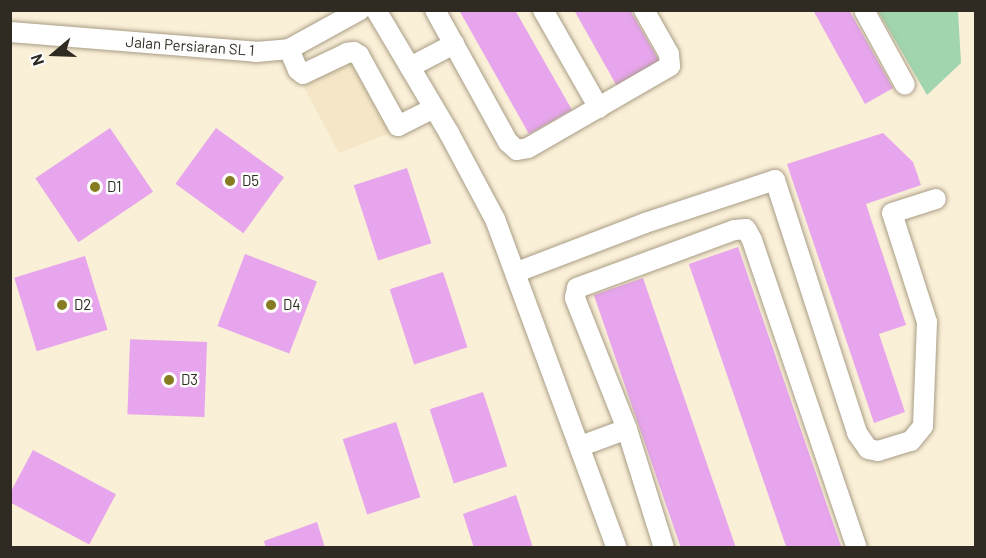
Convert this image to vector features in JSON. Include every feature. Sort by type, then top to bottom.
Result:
[{"type":"street","name":"Jalan Persiaran SL 1","points":[[10,32],[256,52],[289,50],[360,10]]},
{"type":"street","points":[[376,10],[435,108],[495,219],[581,446],[616,548]]},
{"type":"street","points":[[435,10],[508,142],[516,150],[528,148],[670,66],[669,54],[644,10]]},
{"type":"street","points":[[543,10],[599,108]]},
{"type":"street","points":[[864,10],[905,85]]},
{"type":"street","points":[[411,67],[454,44]]},
{"type":"street","points":[[289,50],[298,70],[303,74],[346,53],[354,52],[359,55],[398,126],[435,108]]},
{"type":"street","points":[[517,272],[645,223],[775,180],[857,433],[868,449],[878,451],[910,441],[923,426],[927,322],[892,213],[936,199]]},
{"type":"street","points":[[664,548],[627,429],[575,298],[577,288],[735,230],[746,229],[752,240],[857,548]]},
{"type":"street","points":[[581,446],[627,429]]},
{"type":"shaded area","points":[[357,57],[395,131],[339,153],[300,80]]},
{"type":"green space","points":[[878,11],[958,11],[961,63],[927,95]]},
{"type":"building","points":[[459,10],[515,10],[572,110],[529,134]]},
{"type":"building","points":[[574,10],[630,10],[661,64],[618,88]]},
{"type":"building","points":[[813,10],[849,10],[893,88],[865,104]]},
{"type":"building","name":"D1","points":[[110,128],[153,192],[78,242],[35,178]]},
{"type":"building","name":"D5","points":[[216,128],[284,177],[243,233],[175,184]]},
{"type":"building","points":[[883,133],[913,162],[921,185],[866,204],[906,325],[879,334],[905,412],[874,423],[787,164]]},
{"type":"building","points":[[407,168],[431,243],[378,260],[354,185]]},
{"type":"building","points":[[738,247],[842,548],[787,548],[689,264]]},
{"type":"building","name":"D4","points":[[245,254],[317,282],[289,353],[217,326]]},
{"type":"building","name":"D2","points":[[85,256],[108,330],[37,351],[14,278]]},
{"type":"building","points":[[443,272],[467,347],[414,364],[390,289]]},
{"type":"building","points":[[643,278],[736,547],[681,548],[594,295]]},
{"type":"building","name":"D3","points":[[130,339],[207,342],[204,417],[127,414]]},
{"type":"building","points":[[483,392],[507,466],[454,483],[430,409]]},
{"type":"building","points":[[396,422],[420,497],[367,514],[343,439]]},
{"type":"building","points":[[33,450],[116,494],[89,544],[10,502],[10,493]]},
{"type":"building","points":[[516,495],[533,548],[474,548],[463,514]]},
{"type":"building","points":[[317,522],[325,548],[266,548],[264,541]]},
{"type":"place","name":"D5","points":[[230,181]]},
{"type":"place","name":"D1","points":[[95,187]]},
{"type":"place","name":"D2","points":[[62,305]]},
{"type":"place","name":"D4","points":[[271,305]]},
{"type":"place","name":"D3","points":[[169,380]]}]
